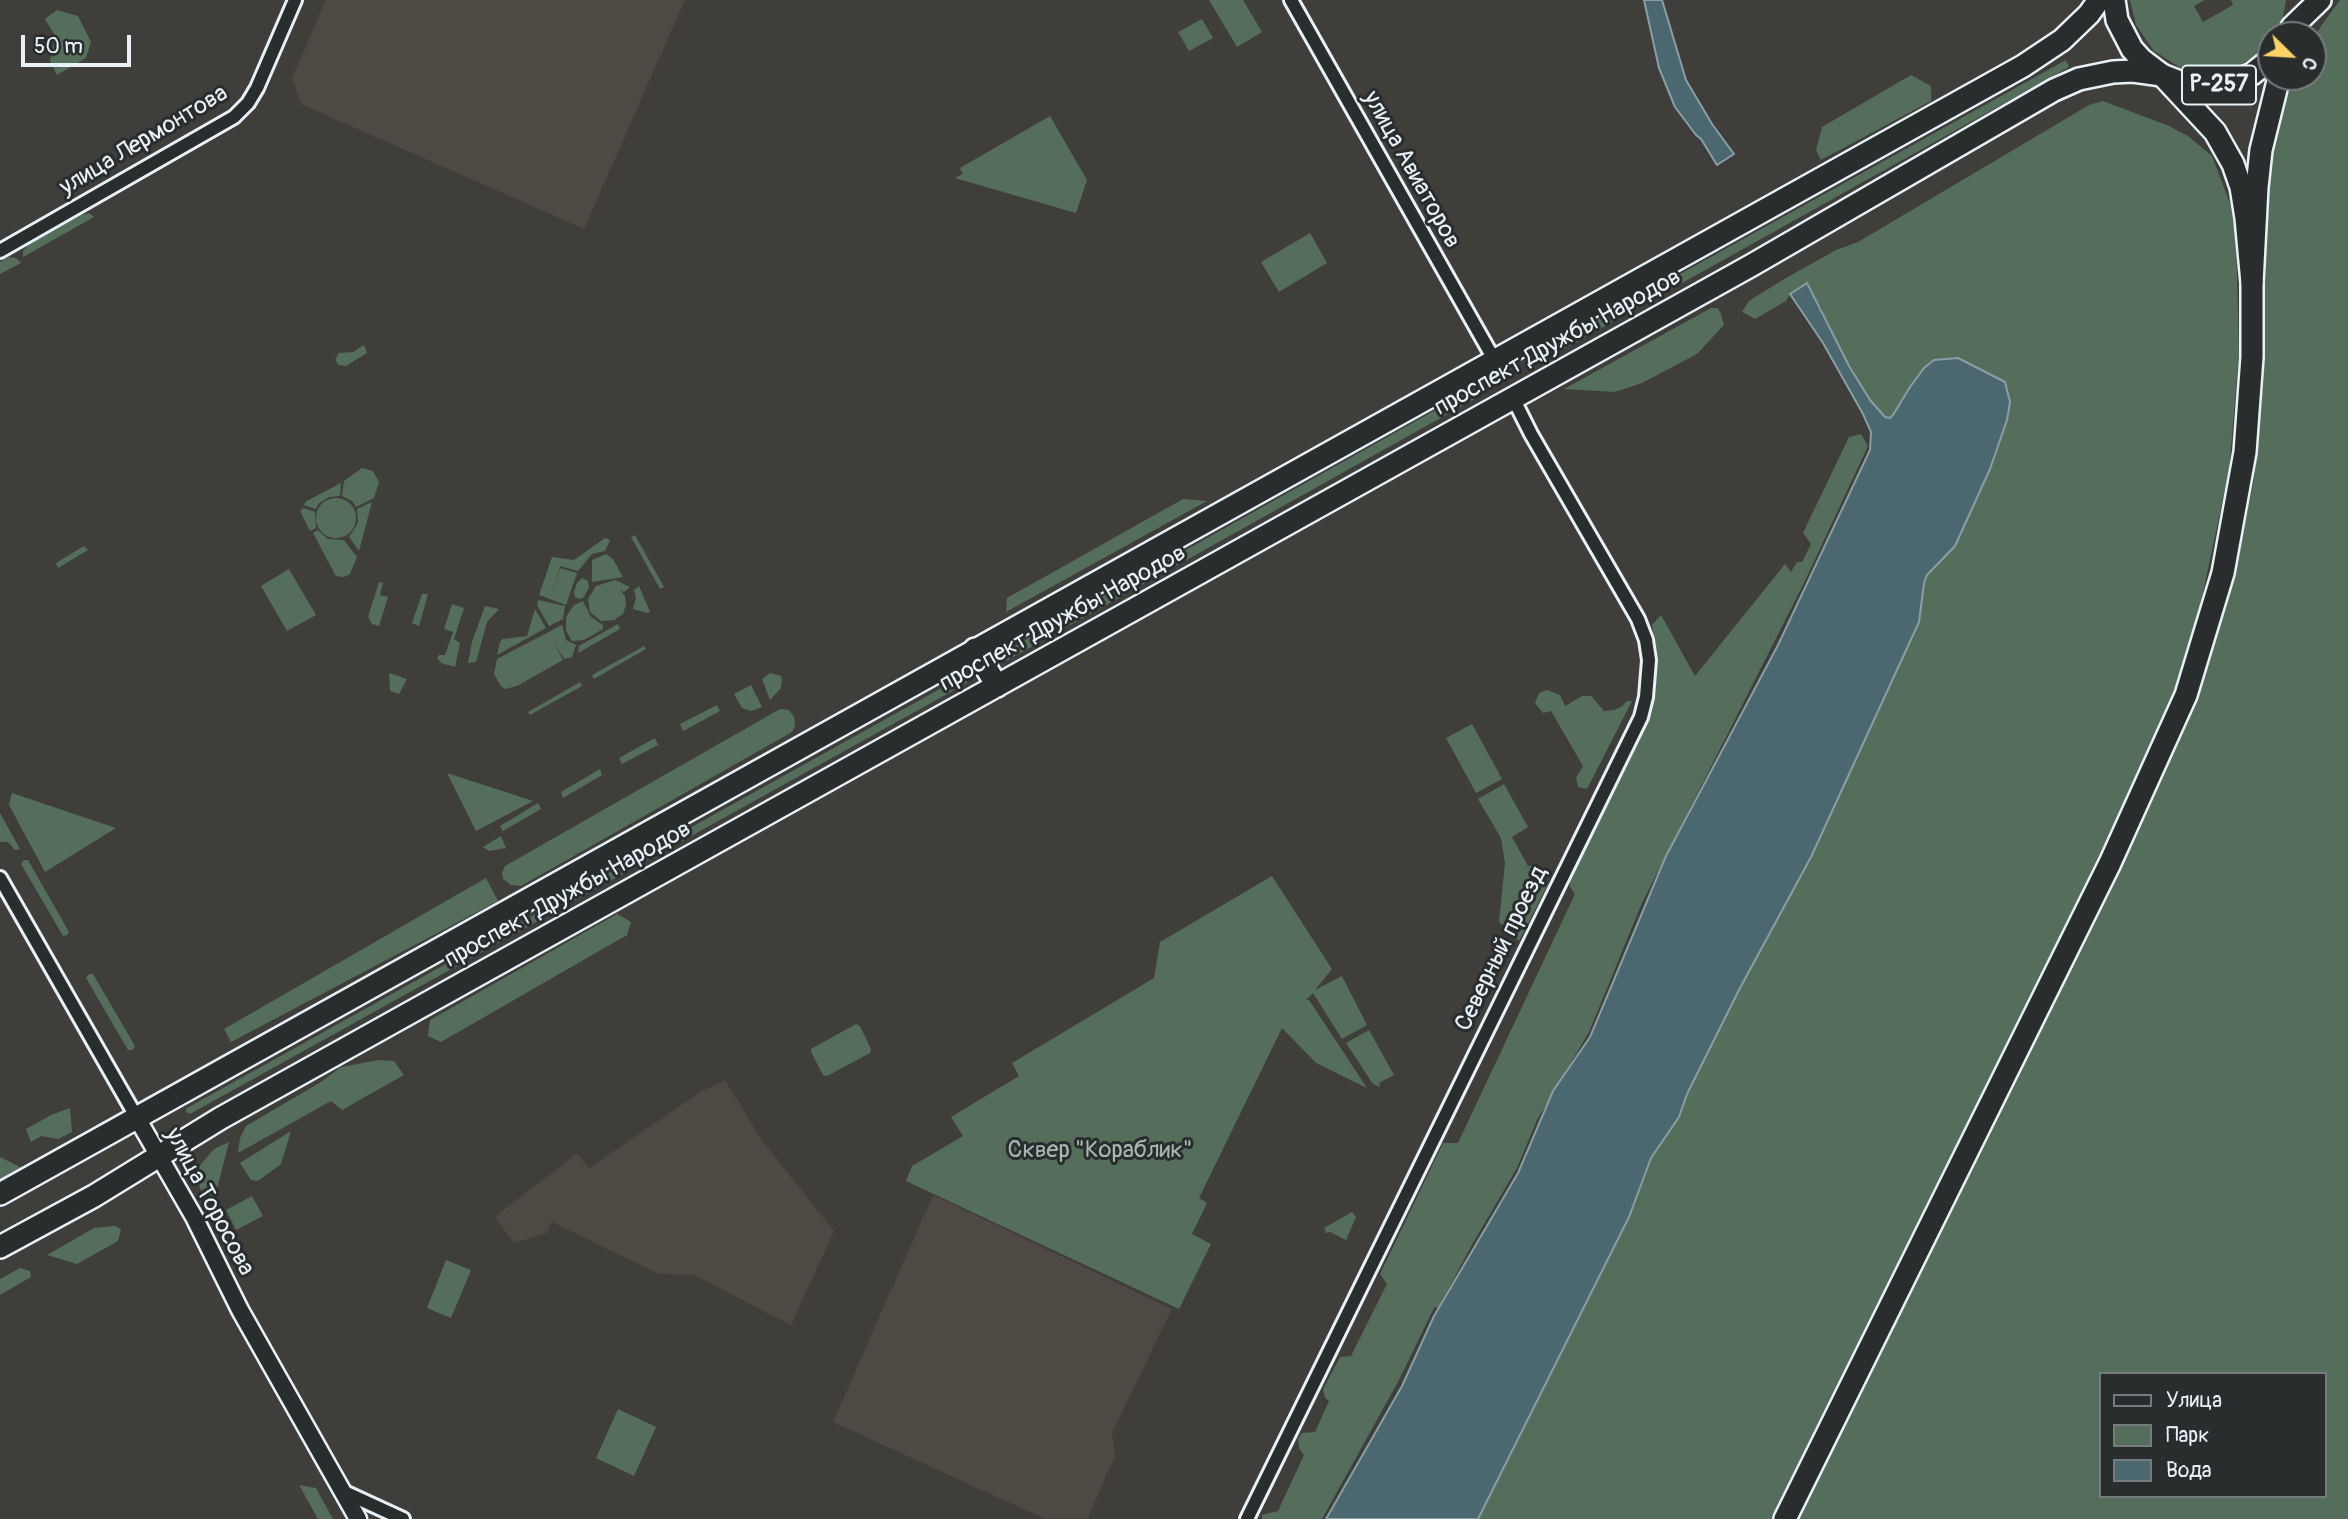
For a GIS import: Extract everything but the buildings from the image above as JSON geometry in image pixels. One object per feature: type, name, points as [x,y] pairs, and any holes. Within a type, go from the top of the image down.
[{"type":"main road","name":"проспект Дружбы Народов","points":[[0,1194],[2046,52],[2074,30],[2099,0]]},
{"type":"main road","name":"Р-257","points":[[2114,0],[2117,20],[2128,42],[2141,59],[2162,75],[2185,84],[2219,85],[2257,70]]},
{"type":"main road","points":[[2293,21],[2298,0]]},
{"type":"main road","points":[[2300,21],[2320,0]]},
{"type":"main road","name":"проспект Дружбы Народов","points":[[0,1247],[94,1196],[221,1118],[1752,265],[2066,84],[2113,72],[2133,71],[2162,75]]},
{"type":"main road","points":[[2162,75],[2215,132],[2233,164],[2241,187],[2246,218],[2252,283]]},
{"type":"main road","points":[[1785,1519],[2110,863],[2186,695],[2223,573],[2239,489],[2249,407],[2252,283],[2262,150],[2276,91]]},
{"type":"main road","points":[[975,649],[997,685]]},
{"type":"street","name":"улица Лермонтова","points":[[0,251],[234,117],[248,103],[257,88],[295,0]]},
{"type":"street","name":"улица Авиаторов","points":[[1292,0],[1495,361]]},
{"type":"street","name":"Северный проезд","points":[[1247,1519],[1640,717],[1646,697],[1646,640],[1638,619],[1513,398]]},
{"type":"street","name":"улица Торосова","points":[[0,878],[160,1156],[240,1310],[340,1490],[360,1519]]},
{"type":"street","points":[[340,1490],[403,1519]]},
{"type":"street","points":[[360,1519],[384,1511]]},
{"type":"shaded area","points":[[326,0],[685,0],[584,229],[301,104],[292,78]]},
{"type":"shaded area","points":[[725,1080],[763,1142],[834,1231],[791,1325],[694,1275],[659,1274],[552,1222],[547,1233],[514,1243],[495,1217],[577,1153],[589,1168],[702,1091]]},
{"type":"shaded area","points":[[933,1195],[1172,1309],[1112,1433],[1115,1456],[1087,1519],[1045,1519],[833,1422]]},
{"type":"green space","points":[[1209,0],[1243,0],[1262,32],[1237,47]]},
{"type":"green space","points":[[2130,0],[2205,0],[2194,6],[2203,22],[2233,5],[2231,0],[2286,0],[2281,21],[2257,21],[2257,54],[2236,67],[2203,72],[2181,68],[2154,51],[2136,25]]},
{"type":"green space","points":[[2340,0],[2348,0],[2348,1519],[1798,1519],[2107,895],[2198,696],[2233,582],[2254,479],[2264,361],[2266,217],[2272,153],[2290,91],[2327,91],[2327,21],[2325,21]]},
{"type":"green space","points":[[57,10],[78,16],[91,42],[86,58],[57,75],[50,61],[55,36],[45,19]]},
{"type":"green space","points":[[1202,19],[1213,38],[1189,51],[1178,32]]},
{"type":"green space","points":[[2066,60],[2069,67],[1530,368],[1525,366],[1525,360]]},
{"type":"green space","points":[[1911,75],[1931,86],[1931,101],[1821,160],[1816,150],[1822,127]]},
{"type":"green space","points":[[2103,101],[2169,126],[2188,136],[2212,156],[2231,206],[2236,237],[2239,354],[2229,471],[2193,639],[2175,694],[2103,859],[1774,1519],[1478,1519],[1628,1217],[1651,1158],[1679,1117],[1687,1094],[1740,988],[1811,857],[1919,622],[1927,575],[1955,546],[1990,469],[2007,420],[1958,358],[1934,360],[1924,368],[1893,415],[1890,418],[1885,417],[1870,400],[1849,366],[1822,314],[1822,308],[1790,294],[1786,301],[1755,319],[1742,312],[1749,301],[1784,279],[1836,250],[1858,242],[2089,105]]},
{"type":"green space","points":[[1050,116],[1087,180],[1076,213],[955,178],[963,174],[960,168]]},
{"type":"green space","points":[[89,213],[94,217],[23,257],[23,251],[28,245]]},
{"type":"green space","points":[[1310,233],[1327,263],[1279,292],[1261,262]]},
{"type":"green space","points":[[9,257],[16,258],[21,263],[0,274],[0,262]]},
{"type":"green space","points":[[1711,308],[1718,308],[1724,325],[1697,354],[1642,383],[1615,392],[1564,389]]},
{"type":"green space","points":[[364,345],[367,353],[346,366],[339,365],[335,360],[339,353],[353,352]]},
{"type":"green space","points":[[1473,389],[1479,392],[1478,397],[1006,661],[1000,659],[1002,653]]},
{"type":"green space","points":[[1861,434],[1868,446],[1804,583],[1642,903],[1589,1032],[1537,1120],[1517,1168],[1438,1308],[1435,1307],[1432,1312],[1399,1380],[1322,1519],[1262,1519],[1262,1515],[1278,1511],[1304,1455],[1299,1448],[1298,1439],[1302,1433],[1315,1432],[1329,1401],[1325,1398],[1323,1389],[1340,1357],[1351,1356],[1387,1284],[1380,1274],[1443,1143],[1458,1143],[1575,894],[1570,887],[1570,881],[1651,707],[1658,659],[1652,625],[1661,615],[1695,676],[1785,564],[1791,572],[1797,562],[1802,562],[1811,544],[1803,533],[1849,437]]},
{"type":"green space","points":[[362,468],[373,471],[379,482],[374,498],[356,507],[352,501],[342,496],[344,481]]},
{"type":"green space","points":[[341,483],[340,496],[329,497],[318,504],[316,509],[304,505],[305,502]]},
{"type":"green space","points":[[336,498],[350,504],[356,518],[350,532],[336,538],[322,532],[316,518],[322,504]]},
{"type":"green space","points":[[1183,499],[1207,501],[1006,612],[1007,598]]},
{"type":"green space","points":[[372,502],[359,551],[349,537],[358,523],[357,509]]},
{"type":"green space","points":[[303,508],[315,512],[316,528],[310,531],[300,511]]},
{"type":"green space","points":[[318,530],[328,539],[344,540],[357,557],[350,574],[344,577],[336,576],[313,533]]},
{"type":"green space","points":[[635,535],[664,587],[660,589],[631,537]]},
{"type":"green space","points":[[605,538],[610,540],[605,551],[592,554],[578,571],[560,566],[553,592],[560,568],[577,573],[566,605],[539,595],[552,557],[574,560]]},
{"type":"green space","points":[[84,546],[88,550],[58,568],[56,563]]},
{"type":"green space","points":[[606,554],[613,559],[623,577],[592,582],[592,560]]},
{"type":"green space","points":[[289,569],[316,615],[287,631],[261,586]]},
{"type":"green space","points":[[582,578],[588,581],[589,587],[580,599],[575,597],[574,592]]},
{"type":"green space","points":[[615,580],[630,587],[624,592],[620,590],[625,596],[623,614],[615,619],[617,620],[601,621],[590,612],[588,599],[596,586]]},
{"type":"green space","points":[[379,582],[383,583],[380,595],[388,597],[379,626],[372,624],[368,617]]},
{"type":"green space","points":[[639,586],[650,612],[633,609],[636,598],[634,590]]},
{"type":"green space","points":[[422,594],[428,594],[419,626],[412,623]]},
{"type":"green space","points":[[538,600],[565,606],[563,619],[549,626],[537,605]]},
{"type":"green space","points":[[583,601],[591,617],[603,625],[603,629],[584,640],[572,641],[566,631],[566,617],[574,605]]},
{"type":"green space","points":[[452,604],[464,608],[454,639],[460,643],[455,667],[441,663],[437,658],[439,655],[445,655],[453,632],[444,629]]},
{"type":"green space","points":[[485,606],[499,609],[487,622],[476,662],[468,663],[472,642]]},
{"type":"green space","points":[[535,609],[546,628],[497,655],[503,639],[527,636]]},
{"type":"green space","points":[[618,624],[620,629],[578,653],[579,646]]},
{"type":"green space","points":[[562,625],[566,640],[576,645],[572,657],[564,659],[554,643],[563,660],[517,686],[505,689],[501,686],[494,674],[497,659]]},
{"type":"green space","points":[[644,646],[646,649],[594,679],[592,675]]},
{"type":"green space","points":[[389,673],[407,679],[399,694],[390,691]]},
{"type":"green space","points":[[770,673],[781,676],[782,680],[781,688],[770,700],[762,679]]},
{"type":"green space","points":[[963,676],[967,678],[967,683],[190,1114],[186,1112],[187,1108]]},
{"type":"green space","points":[[580,682],[582,686],[530,715],[528,712]]},
{"type":"green space","points":[[751,685],[762,707],[751,711],[742,708],[734,694]]},
{"type":"green space","points":[[1547,690],[1560,695],[1565,706],[1582,696],[1591,696],[1604,711],[1614,710],[1627,701],[1632,701],[1587,789],[1578,787],[1576,778],[1583,766],[1551,711],[1543,713],[1535,703],[1539,693]]},
{"type":"green space","points":[[717,705],[720,711],[683,731],[680,724]]},
{"type":"green space","points":[[780,709],[789,710],[794,717],[795,726],[792,732],[521,886],[511,885],[503,879],[505,866]]},
{"type":"green space","points":[[1472,724],[1502,779],[1476,793],[1446,738]]},
{"type":"green space","points":[[655,738],[658,745],[622,764],[619,758]]},
{"type":"green space","points":[[600,769],[602,775],[563,798],[561,792]]},
{"type":"green space","points":[[447,773],[533,801],[476,831]]},
{"type":"green space","points":[[1504,784],[1528,827],[1512,837],[1528,866],[1535,865],[1548,884],[1519,941],[1499,922],[1505,863],[1501,838],[1478,799]]},
{"type":"green space","points":[[12,793],[116,828],[45,872],[9,805]]},
{"type":"green space","points":[[538,803],[541,809],[503,831],[500,826]]},
{"type":"green space","points":[[0,813],[20,849],[15,850],[8,842],[0,842]]},
{"type":"green space","points":[[501,836],[506,848],[489,851],[483,847]]},
{"type":"green space","points":[[28,860],[69,932],[67,935],[63,936],[21,864]]},
{"type":"green space","name":"Сквер \"Кораблик\"","points":[[1272,876],[1332,969],[1315,990],[1342,976],[1367,1025],[1342,1039],[1313,993],[1306,1000],[1309,1000],[1367,1088],[1316,1063],[1282,1028],[1199,1198],[1207,1203],[1192,1234],[1211,1244],[1179,1309],[906,1181],[912,1166],[963,1136],[951,1117],[1019,1076],[1012,1063],[1154,978],[1160,942]]},
{"type":"green space","points":[[486,878],[498,901],[231,1042],[224,1029]]},
{"type":"green space","points":[[617,914],[631,922],[627,935],[441,1042],[428,1036],[430,1020]]},
{"type":"green space","points":[[93,974],[135,1046],[133,1050],[128,1050],[86,978]]},
{"type":"green space","points":[[856,1024],[860,1026],[871,1049],[870,1053],[827,1076],[823,1075],[811,1049]]},
{"type":"green space","points":[[1369,1030],[1394,1075],[1379,1083],[1380,1087],[1373,1084],[1346,1043]]},
{"type":"green space","points":[[379,1060],[394,1061],[404,1075],[342,1110],[331,1101],[238,1153],[240,1138],[246,1126],[321,1082],[341,1067]]},
{"type":"green space","points":[[70,1108],[72,1132],[58,1139],[41,1136],[31,1142],[26,1129]]},
{"type":"green space","points":[[291,1131],[281,1164],[258,1181],[251,1180],[240,1163]]},
{"type":"green space","points":[[229,1142],[215,1197],[205,1200],[197,1180],[197,1169],[214,1149]]},
{"type":"green space","points":[[0,1157],[24,1169],[0,1183]]},
{"type":"green space","points":[[252,1196],[263,1216],[236,1230],[226,1210]]},
{"type":"green space","points":[[1352,1212],[1356,1217],[1346,1240],[1330,1232],[1326,1233],[1324,1228]]},
{"type":"green space","points":[[115,1226],[121,1229],[118,1241],[77,1264],[47,1255],[94,1228]]},
{"type":"green space","points":[[446,1260],[471,1270],[451,1318],[427,1308]]},
{"type":"green space","points":[[20,1268],[30,1271],[31,1277],[0,1295],[0,1279]]},
{"type":"green space","points":[[618,1409],[656,1427],[634,1476],[596,1458]]},
{"type":"green space","points":[[299,1485],[316,1488],[333,1519],[318,1519]]},
{"type":"water","points":[[1644,0],[1662,0],[1686,80],[1712,124],[1734,154],[1717,165],[1701,139],[1675,107],[1659,68]]},
{"type":"water","points":[[1807,283],[1849,366],[1870,400],[1885,417],[1890,418],[1893,415],[1924,368],[1934,360],[1958,358],[2005,382],[2010,402],[2007,420],[1990,469],[1955,546],[1927,575],[1919,622],[1811,857],[1740,988],[1687,1094],[1679,1117],[1651,1158],[1629,1217],[1478,1519],[1326,1519],[1402,1386],[1434,1316],[1518,1173],[1553,1091],[1590,1037],[1666,856],[1778,645],[1870,450],[1871,432],[1863,414],[1823,343],[1790,294]]}]
